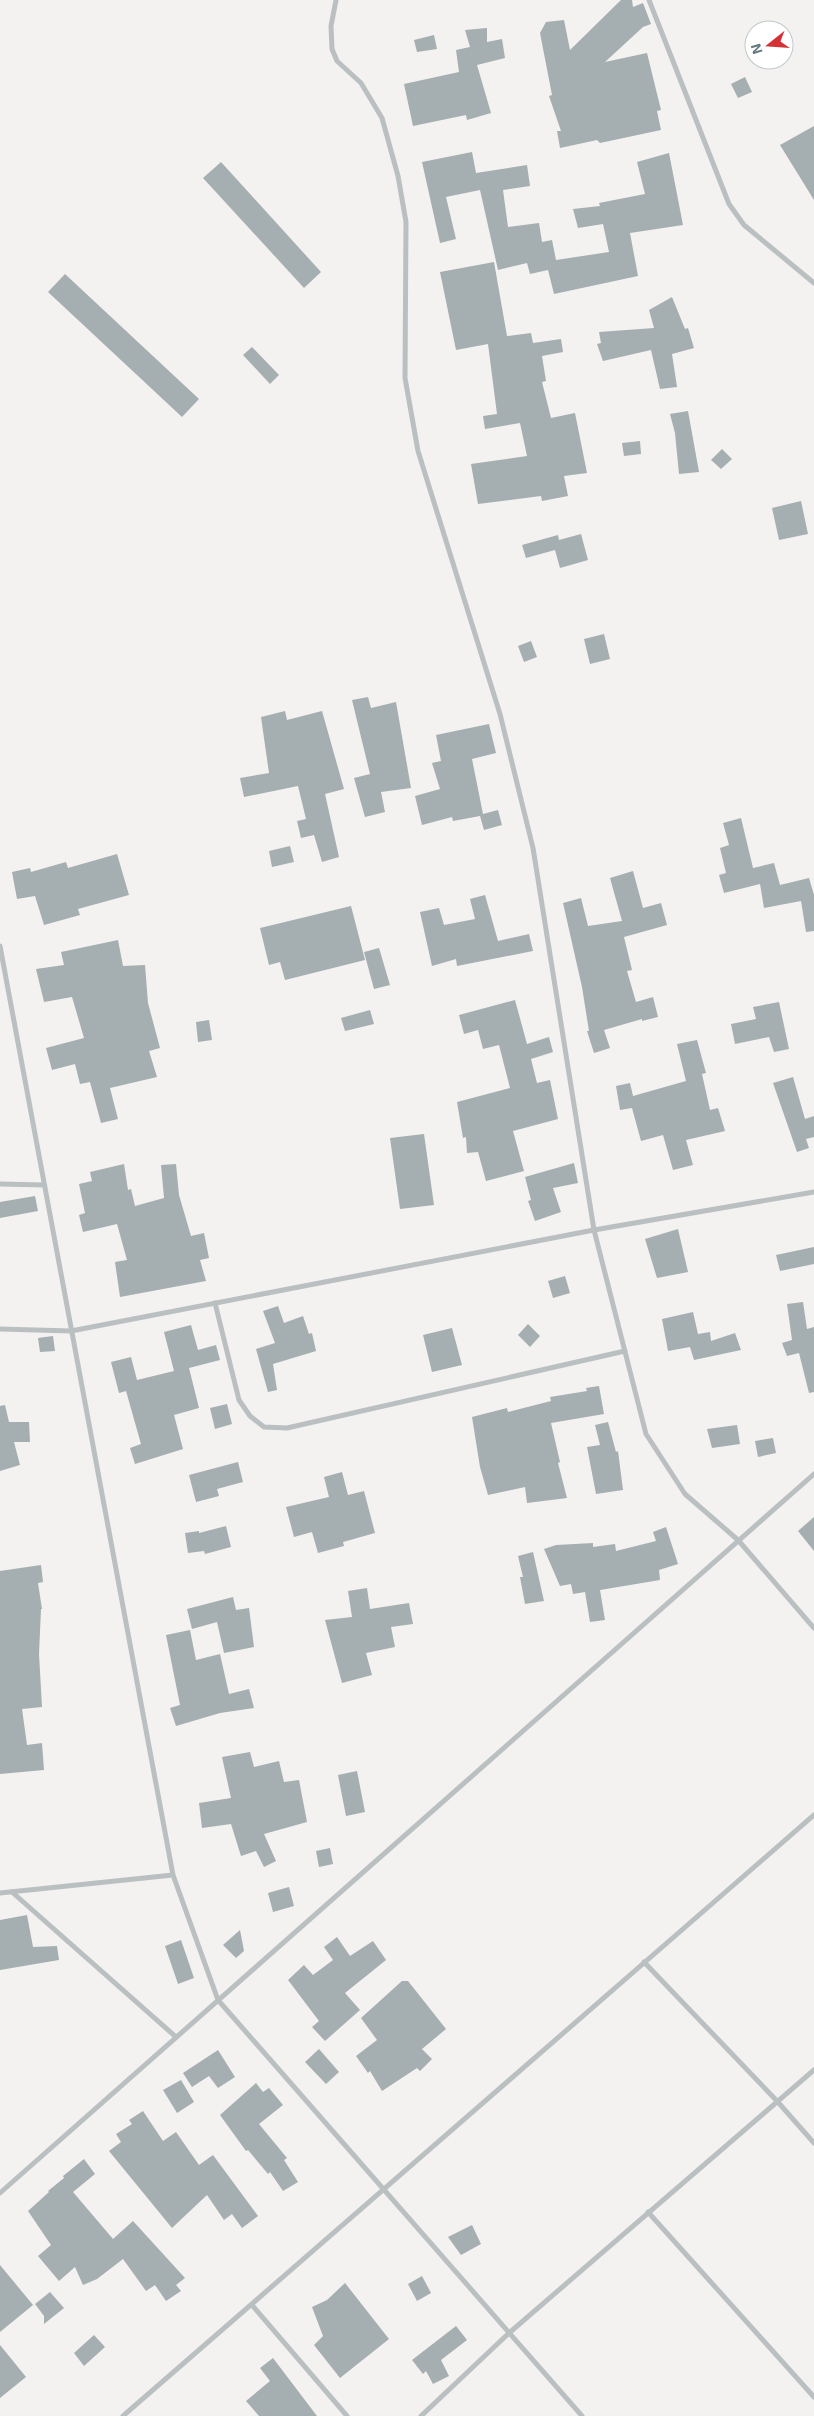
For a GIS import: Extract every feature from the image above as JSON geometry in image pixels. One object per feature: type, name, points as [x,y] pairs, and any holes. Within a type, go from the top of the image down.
[{"type":"street","points":[[336,0],[331,26],[332,49],[337,61],[361,83],[382,118],[398,176],[406,222],[405,378],[416,442],[500,714],[533,848],[594,1230],[646,1434],[685,1494],[738,1540],[814,1628]]},
{"type":"street","points":[[649,0],[729,204],[744,225],[814,283]]},
{"type":"street","points":[[0,946],[173,1875],[218,2000],[582,2416]]},
{"type":"street","points":[[0,1184],[44,1185]]},
{"type":"street","points":[[0,1329],[71,1331],[594,1230],[814,1192]]},
{"type":"street","points":[[215,1303],[239,1400],[250,1416],[264,1427],[287,1428],[625,1350]]},
{"type":"street","points":[[0,2193],[814,1474]]},
{"type":"street","points":[[123,2416],[814,1815]]},
{"type":"street","points":[[0,1892],[173,1875]]},
{"type":"street","points":[[12,1892],[176,2037]]},
{"type":"street","points":[[644,1962],[777,2101],[814,2143]]},
{"type":"street","points":[[421,2416],[509,2333],[814,2070]]},
{"type":"street","points":[[648,2212],[814,2397]]},
{"type":"street","points":[[252,2305],[347,2416]]},
{"type":"building","points":[[621,0],[632,0],[633,7],[643,3],[651,24],[643,27],[605,62],[647,53],[661,110],[657,111],[661,130],[600,143],[597,140],[560,148],[557,131],[561,131],[549,96],[552,95],[540,33],[546,22],[564,20],[570,50]]},
{"type":"building","points":[[487,28],[487,42],[502,39],[505,58],[477,65],[491,113],[467,120],[466,115],[413,126],[404,84],[459,72],[456,50],[470,47],[465,30]]},
{"type":"building","points":[[434,35],[437,49],[417,52],[414,40]]},
{"type":"building","points":[[745,77],[752,92],[738,98],[731,84]]},
{"type":"building","points":[[814,126],[814,200],[780,145]]},
{"type":"building","points":[[472,152],[476,173],[527,165],[530,186],[503,190],[508,227],[539,223],[542,242],[552,240],[556,260],[609,252],[603,224],[578,228],[573,209],[600,206],[599,203],[645,194],[637,162],[669,153],[683,225],[630,233],[638,276],[554,294],[548,270],[530,274],[527,263],[498,270],[480,190],[446,197],[456,239],[440,243],[422,162]]},
{"type":"building","points":[[221,162],[321,272],[304,288],[203,178]]},
{"type":"building","points":[[494,262],[507,336],[531,333],[533,343],[561,339],[563,352],[542,356],[546,381],[542,382],[551,418],[575,413],[587,473],[564,476],[568,496],[542,501],[541,496],[478,504],[471,464],[527,456],[520,423],[485,429],[483,416],[497,414],[488,344],[456,350],[440,272]]},
{"type":"building","points":[[65,274],[199,399],[182,417],[48,292]]},
{"type":"building","points":[[672,297],[685,329],[688,328],[694,348],[672,354],[677,387],[660,389],[651,350],[603,361],[597,344],[601,343],[599,332],[654,328],[649,310]]},
{"type":"building","points":[[252,347],[279,375],[270,384],[243,355]]},
{"type":"building","points":[[688,411],[699,472],[679,474],[675,433],[670,414]]},
{"type":"building","points":[[640,441],[641,454],[624,456],[622,443]]},
{"type":"building","points":[[722,449],[732,459],[721,469],[711,460]]},
{"type":"building","points":[[801,501],[808,534],[779,540],[772,508]]},
{"type":"building","points":[[581,534],[588,560],[560,568],[555,550],[526,558],[522,545],[558,535],[559,540]]},
{"type":"building","points":[[604,634],[610,659],[590,664],[584,639]]},
{"type":"building","points":[[531,641],[537,657],[524,662],[518,646]]},
{"type":"building","points":[[368,697],[371,708],[396,702],[411,788],[381,792],[385,812],[365,817],[354,778],[370,774],[352,700]]},
{"type":"building","points":[[285,711],[287,720],[322,711],[344,789],[325,794],[339,857],[322,862],[314,835],[301,838],[297,821],[306,819],[298,786],[244,797],[240,778],[269,773],[261,717]]},
{"type":"building","points":[[489,724],[496,753],[472,759],[483,814],[498,810],[502,825],[484,830],[480,816],[453,821],[452,817],[422,825],[415,796],[440,789],[432,763],[441,761],[436,735]]},
{"type":"building","points":[[741,818],[753,868],[774,863],[780,885],[809,878],[814,895],[814,931],[806,932],[801,901],[764,908],[760,884],[724,893],[719,875],[726,873],[720,848],[729,845],[723,823]]},
{"type":"building","points":[[290,846],[294,862],[272,867],[269,851]]},
{"type":"building","points":[[117,854],[129,895],[78,909],[80,915],[44,925],[35,896],[17,899],[12,872],[30,868],[31,872],[66,862],[68,868]]},
{"type":"building","points":[[633,871],[643,908],[661,903],[667,925],[624,937],[632,970],[627,971],[636,1002],[653,997],[658,1017],[642,1021],[642,1019],[604,1030],[610,1048],[594,1053],[587,1031],[589,1031],[582,987],[563,903],[581,898],[588,926],[622,921],[610,878]]},
{"type":"building","points":[[485,895],[498,941],[529,934],[533,951],[457,966],[456,959],[432,966],[420,912],[439,908],[444,925],[475,919],[470,899]]},
{"type":"building","points":[[351,906],[365,960],[285,980],[280,962],[269,965],[260,928]]},
{"type":"building","points":[[118,940],[123,966],[145,965],[148,1003],[160,1048],[149,1051],[157,1077],[110,1088],[118,1119],[101,1123],[90,1082],[80,1084],[75,1064],[52,1070],[46,1048],[84,1038],[72,997],[44,1002],[36,969],[64,965],[61,952]]},
{"type":"building","points":[[379,948],[390,985],[374,989],[364,952]]},
{"type":"building","points":[[515,1000],[527,1044],[549,1037],[553,1052],[531,1059],[537,1083],[550,1080],[558,1119],[513,1131],[524,1171],[486,1181],[478,1152],[467,1153],[466,1137],[463,1138],[457,1102],[510,1088],[499,1045],[483,1049],[478,1030],[464,1034],[459,1015]]},
{"type":"building","points":[[779,1002],[789,1049],[774,1052],[769,1037],[735,1044],[731,1024],[756,1019],[753,1007]]},
{"type":"building","points":[[370,1010],[374,1024],[345,1031],[341,1018]]},
{"type":"building","points":[[209,1020],[212,1040],[198,1042],[196,1022]]},
{"type":"building","points":[[697,1040],[706,1073],[702,1074],[710,1110],[718,1108],[725,1131],[686,1140],[693,1165],[673,1170],[663,1135],[641,1141],[632,1108],[620,1110],[616,1086],[630,1083],[633,1096],[686,1081],[677,1044]]},
{"type":"building","points":[[793,1077],[805,1119],[814,1116],[814,1137],[806,1139],[809,1148],[797,1152],[773,1083]]},
{"type":"building","points":[[424,1134],[434,1205],[400,1209],[390,1138]]},
{"type":"building","points":[[574,1163],[578,1183],[553,1188],[561,1212],[535,1221],[528,1201],[531,1200],[525,1177]]},
{"type":"building","points":[[124,1164],[128,1190],[131,1189],[135,1206],[164,1198],[161,1165],[176,1164],[179,1195],[191,1236],[204,1233],[209,1258],[200,1260],[206,1281],[120,1297],[115,1262],[127,1260],[117,1224],[83,1232],[79,1215],[85,1213],[79,1184],[92,1181],[90,1172]]},
{"type":"building","points":[[35,1196],[38,1211],[0,1218],[0,1202]]},
{"type":"building","points":[[678,1229],[688,1272],[657,1278],[645,1239]]},
{"type":"building","points":[[814,1247],[814,1264],[780,1271],[776,1255]]},
{"type":"building","points":[[565,1276],[570,1293],[553,1298],[548,1281]]},
{"type":"building","points":[[803,1302],[807,1329],[814,1327],[814,1392],[809,1393],[799,1353],[787,1356],[782,1343],[792,1340],[787,1304]]},
{"type":"building","points":[[278,1306],[284,1323],[303,1316],[309,1334],[312,1333],[316,1351],[273,1364],[277,1390],[268,1392],[256,1349],[275,1343],[263,1311]]},
{"type":"building","points":[[693,1312],[698,1334],[710,1332],[711,1341],[735,1333],[741,1350],[694,1360],[690,1347],[668,1351],[662,1319]]},
{"type":"building","points":[[528,1324],[540,1336],[530,1347],[518,1335]]},
{"type":"building","points":[[191,1325],[198,1350],[216,1345],[220,1360],[189,1368],[199,1408],[174,1415],[183,1449],[135,1464],[130,1448],[141,1444],[126,1391],[119,1393],[111,1362],[131,1357],[137,1380],[174,1371],[164,1332]]},
{"type":"building","points":[[452,1328],[462,1365],[432,1372],[423,1335]]},
{"type":"building","points":[[53,1336],[55,1351],[40,1352],[38,1338]]},
{"type":"building","points":[[599,1386],[604,1414],[551,1423],[567,1498],[527,1503],[525,1487],[488,1495],[480,1467],[472,1417],[507,1408],[508,1412],[551,1401],[550,1397],[587,1391],[586,1388]]},
{"type":"building","points":[[227,1404],[232,1424],[215,1429],[210,1408]]},
{"type":"building","points":[[5,1405],[9,1422],[29,1422],[30,1442],[14,1442],[20,1465],[0,1471],[0,1406]]},
{"type":"building","points":[[608,1422],[616,1452],[618,1451],[623,1490],[596,1494],[587,1447],[600,1445],[595,1425]]},
{"type":"building","points":[[737,1425],[740,1444],[712,1448],[707,1429]]},
{"type":"building","points":[[773,1438],[776,1453],[758,1457],[755,1441]]},
{"type":"building","points":[[238,1462],[243,1482],[217,1489],[219,1496],[196,1502],[189,1475]]},
{"type":"building","points":[[342,1472],[348,1495],[364,1491],[375,1533],[343,1542],[344,1546],[318,1553],[312,1532],[294,1537],[286,1507],[329,1497],[324,1477]]},
{"type":"building","points":[[814,1517],[814,1551],[798,1531]]},
{"type":"building","points":[[226,1526],[231,1547],[205,1554],[204,1551],[188,1553],[185,1533],[199,1531],[199,1533]]},
{"type":"building","points":[[666,1527],[678,1564],[659,1570],[660,1580],[600,1590],[605,1620],[590,1622],[585,1592],[573,1594],[571,1584],[560,1586],[544,1549],[556,1545],[593,1543],[593,1547],[615,1544],[616,1551],[656,1541],[653,1532]]},
{"type":"building","points":[[533,1552],[544,1601],[525,1604],[520,1577],[523,1577],[518,1556]]},
{"type":"building","points":[[41,1565],[43,1582],[38,1583],[42,1609],[39,1654],[42,1707],[22,1709],[27,1745],[42,1743],[44,1770],[0,1774],[0,1571]]},
{"type":"building","points":[[367,1588],[370,1609],[409,1603],[413,1624],[391,1627],[395,1647],[366,1653],[372,1675],[342,1683],[325,1620],[352,1617],[348,1591]]},
{"type":"building","points":[[233,1597],[236,1610],[249,1608],[254,1647],[224,1653],[217,1622],[192,1629],[187,1609]]},
{"type":"building","points":[[190,1630],[196,1660],[220,1654],[229,1694],[249,1689],[254,1708],[220,1713],[176,1726],[170,1708],[180,1705],[166,1635]]},
{"type":"building","points":[[250,1752],[254,1767],[279,1761],[284,1782],[299,1780],[307,1822],[264,1834],[276,1861],[264,1867],[256,1851],[241,1856],[231,1824],[202,1828],[199,1803],[231,1798],[222,1757]]},
{"type":"building","points":[[357,1771],[365,1812],[346,1816],[338,1775]]},
{"type":"building","points":[[330,1848],[333,1864],[319,1867],[316,1851]]},
{"type":"building","points":[[289,1887],[294,1906],[273,1912],[268,1893]]},
{"type":"building","points":[[27,1915],[33,1947],[57,1946],[59,1960],[0,1970],[0,1920]]},
{"type":"building","points":[[240,1930],[244,1951],[236,1958],[223,1945]]},
{"type":"building","points":[[337,1937],[350,1956],[373,1941],[386,1960],[345,1993],[360,2010],[325,2041],[312,2027],[319,2021],[288,1980],[304,1965],[313,1975],[333,1960],[324,1947]]},
{"type":"building","points":[[181,1940],[194,1978],[178,1984],[165,1946]]},
{"type":"building","points":[[402,1981],[408,1981],[446,2029],[422,2049],[432,2059],[420,2071],[417,2068],[382,2091],[370,2071],[368,2073],[356,2056],[377,2040],[361,2018]]},
{"type":"building","points":[[319,2049],[339,2072],[326,2084],[305,2062]]},
{"type":"building","points":[[218,2050],[235,2077],[218,2088],[209,2076],[192,2087],[183,2073]]},
{"type":"building","points":[[181,2080],[194,2102],[177,2113],[163,2090]]},
{"type":"building","points":[[256,2083],[263,2092],[269,2088],[283,2105],[259,2124],[287,2158],[284,2160],[298,2182],[283,2191],[270,2172],[268,2174],[248,2150],[246,2151],[220,2115]]},
{"type":"building","points":[[143,2111],[163,2141],[176,2132],[199,2165],[213,2155],[258,2216],[242,2228],[232,2214],[224,2220],[207,2195],[172,2228],[109,2151],[121,2142],[116,2134],[132,2124],[129,2120]]},
{"type":"building","points":[[84,2159],[95,2174],[73,2192],[113,2239],[133,2221],[185,2278],[176,2285],[181,2291],[166,2301],[155,2285],[146,2291],[123,2259],[97,2279],[83,2285],[75,2267],[59,2281],[38,2256],[51,2245],[28,2211],[64,2178],[63,2176]]},
{"type":"building","points":[[472,2225],[481,2244],[461,2255],[448,2237]]},
{"type":"building","points":[[0,2265],[33,2305],[0,2332]]},
{"type":"building","points":[[422,2276],[431,2293],[417,2301],[408,2284]]},
{"type":"building","points":[[345,2283],[389,2339],[340,2378],[314,2345],[323,2336],[312,2307],[327,2300]]},
{"type":"building","points":[[50,2292],[64,2308],[44,2324],[44,2316],[35,2304]]},
{"type":"building","points":[[456,2326],[467,2340],[441,2360],[449,2376],[433,2384],[426,2371],[423,2374],[412,2360]]},
{"type":"building","points":[[94,2335],[105,2347],[84,2366],[74,2353]]},
{"type":"building","points":[[0,2345],[26,2377],[0,2398]]},
{"type":"building","points":[[273,2358],[317,2416],[259,2416],[246,2401],[270,2381],[260,2368]]}]
